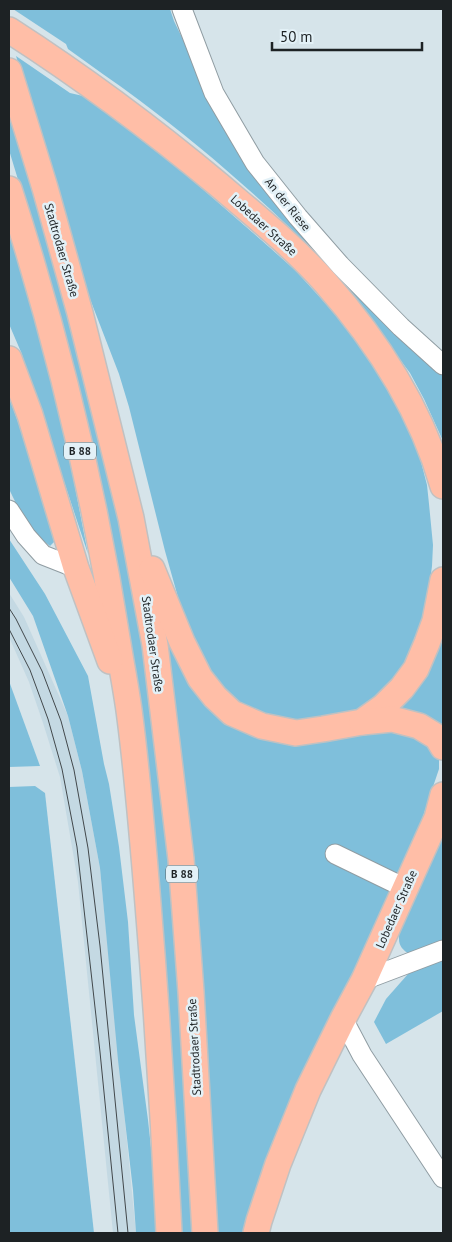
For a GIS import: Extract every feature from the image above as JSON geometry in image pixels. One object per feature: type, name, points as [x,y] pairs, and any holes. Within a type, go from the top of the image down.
[{"type":"main road","name":"Lobedaer Straße","points":[[9,30],[45,53],[189,160],[287,245],[324,282],[368,336],[398,380],[429,442],[443,486]]},
{"type":"main road","name":"Stadtrodaer Straße","points":[[9,71],[45,188],[80,313],[131,518],[155,645],[181,859],[205,1233]]},
{"type":"main road","name":"B 88","points":[[9,189],[24,235],[68,393],[107,575],[130,717],[142,826],[155,993],[169,1233]]},
{"type":"main road","points":[[9,359],[30,415],[76,568],[130,717]]},
{"type":"main road","points":[[131,518],[182,642],[200,678],[215,697],[232,712],[262,726],[296,732],[392,719],[419,726],[437,737],[443,747]]},
{"type":"main road","points":[[362,722],[383,707],[402,688],[416,669],[435,621],[443,580]]},
{"type":"main road","name":"Lobedaer Straße","points":[[256,1233],[278,1164],[308,1090],[364,980],[437,818],[443,795]]},
{"type":"street","name":"An der Riese","points":[[182,9],[214,93],[255,163],[298,217],[340,265],[401,327],[443,365]]},
{"type":"street","points":[[9,510],[26,536],[43,555],[76,568]]},
{"type":"street","points":[[335,854],[405,888]]},
{"type":"street","points":[[364,980],[443,950]]},
{"type":"street","points":[[343,1019],[362,1055],[443,1178]]},
{"type":"shaded area","points":[[13,9],[170,9],[237,152],[325,262],[281,219],[212,157],[139,100],[68,49],[66,44]]},
{"type":"shaded area","points":[[16,56],[70,93],[83,96],[146,141],[268,246],[296,271],[337,316],[358,342],[388,386],[410,431],[419,454],[427,485],[433,545],[432,566],[427,606],[416,646],[394,683],[361,710],[327,721],[284,721],[250,709],[239,702],[229,694],[206,668],[183,615],[129,407],[119,374],[90,299]]},
{"type":"shaded area","points":[[9,107],[49,244],[86,382],[137,609],[159,764],[174,920],[193,1233],[181,1233],[166,976],[30,219],[9,150]]},
{"type":"shaded area","points":[[9,231],[63,425],[88,554],[21,352],[9,324]]},
{"type":"shaded area","points":[[341,276],[404,340],[443,376],[443,441],[410,373],[337,281]]},
{"type":"shaded area","points":[[9,397],[30,455],[55,541],[50,546],[28,528],[9,489]]},
{"type":"shaded area","points":[[9,539],[45,594],[88,676],[119,847],[128,922],[134,1015],[156,1194],[157,1233],[136,1233],[100,868],[82,771],[68,716],[33,616],[9,577]]},
{"type":"shaded area","points":[[9,593],[24,617],[68,716],[82,771],[100,868],[136,1233],[113,1233],[78,882],[60,777],[29,682],[9,637]]},
{"type":"shaded area","points":[[162,614],[223,713],[366,729],[411,731],[438,753],[439,760],[439,769],[417,834],[279,1128],[255,1192],[245,1233],[217,1233],[196,900],[182,761]]},
{"type":"shaded area","points":[[443,616],[443,732],[392,713]]},
{"type":"shaded area","points":[[9,681],[40,766],[9,767]]},
{"type":"shaded area","points":[[35,786],[45,793],[94,1233],[9,1233],[9,787]]},
{"type":"shaded area","points":[[443,830],[443,942],[409,954],[400,944],[399,932],[407,911],[424,878]]},
{"type":"shaded area","points":[[443,957],[443,1011],[386,1044],[374,1022],[386,999],[408,974]]},
{"type":"tram line","points":[[9,608],[42,671],[61,721],[74,770],[88,848],[100,946],[128,1233]]},
{"type":"tram line","points":[[9,629],[30,670],[48,719],[62,769],[77,847],[118,1233]]}]
